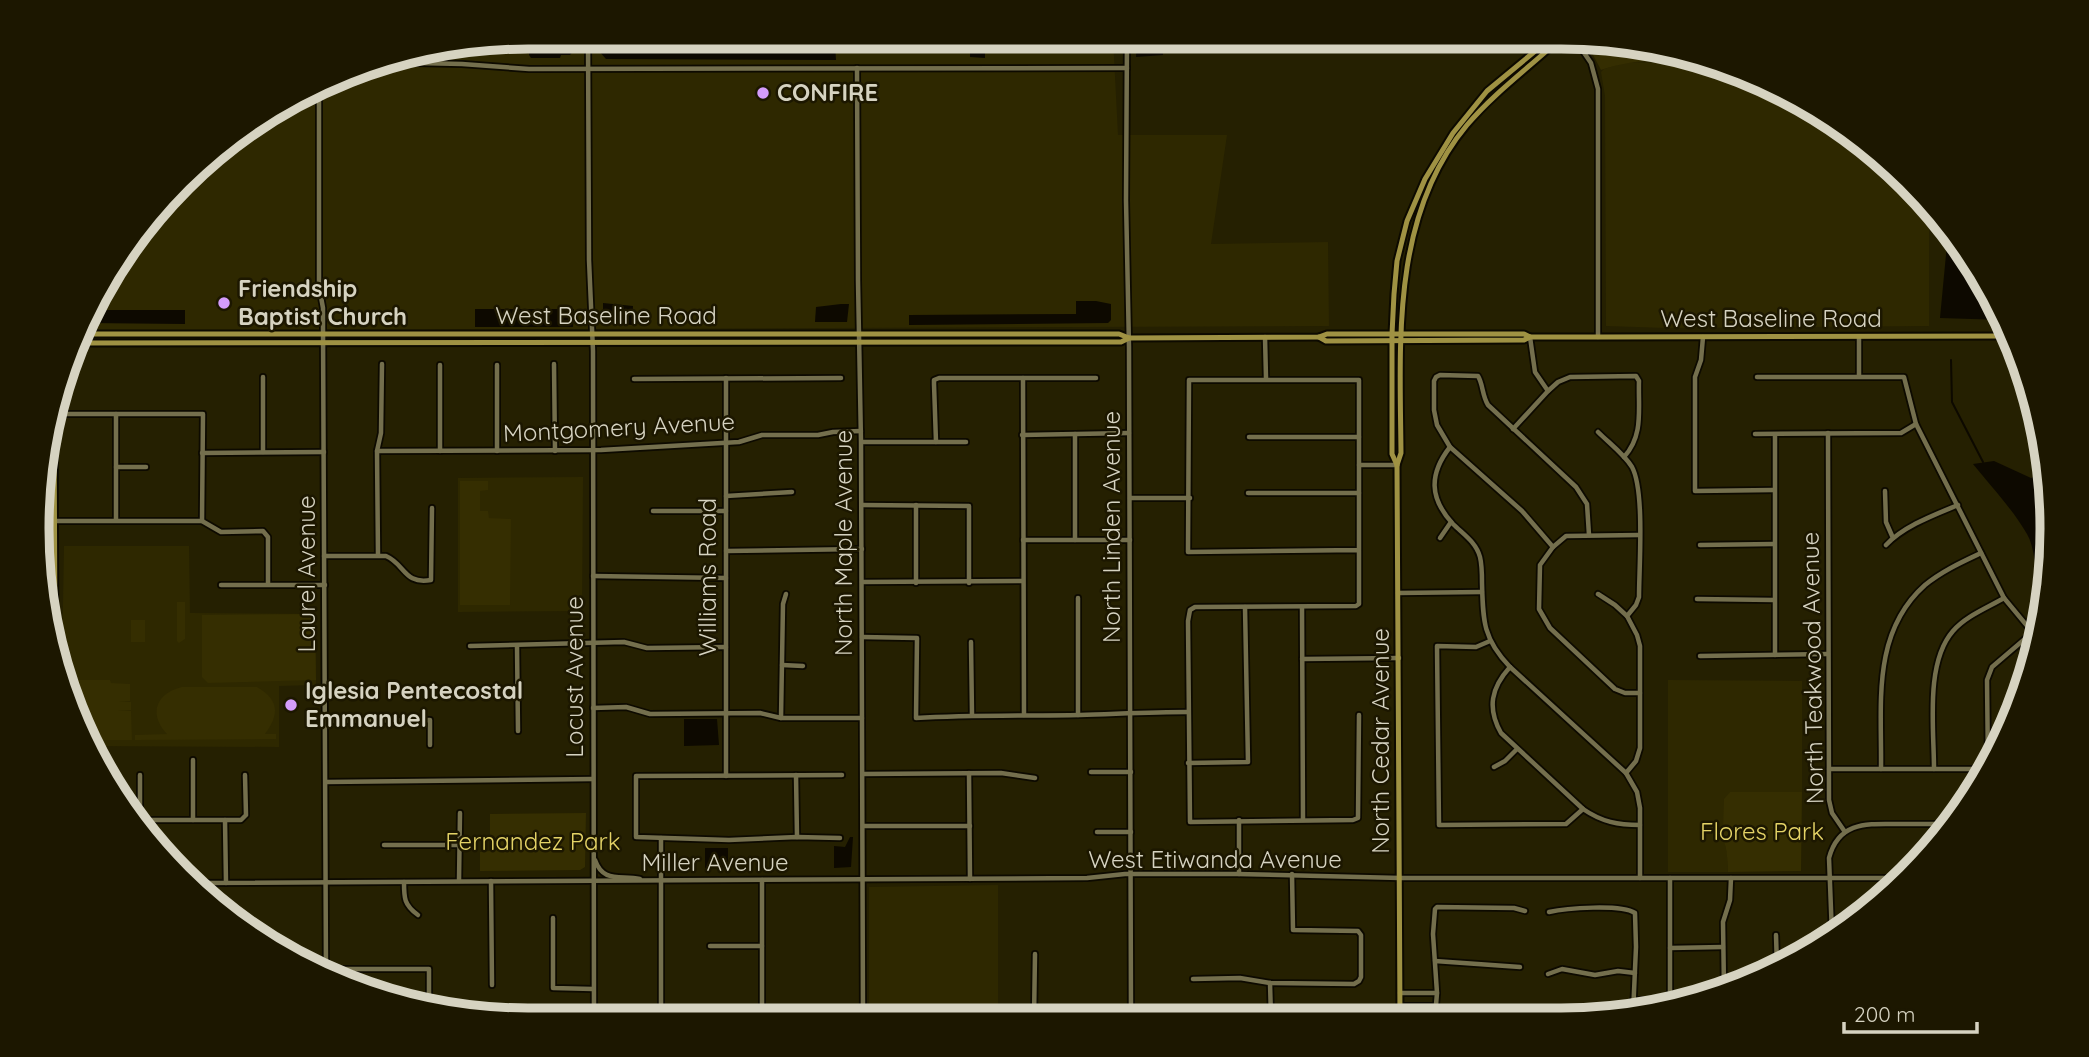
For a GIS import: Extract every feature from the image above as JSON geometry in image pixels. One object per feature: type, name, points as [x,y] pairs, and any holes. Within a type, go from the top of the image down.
[{"type":"main road","name":"North Cedar Avenue","points":[[1397,465],[1392,454],[1392,338],[1395,275],[1407,221],[1425,179],[1452,133],[1487,91],[1538,49]]},
{"type":"main road","name":"North Cedar Avenue","points":[[1400,1006],[1397,465],[1401,453],[1404,287],[1413,236],[1425,200],[1444,160],[1466,127],[1493,97],[1548,49]]},
{"type":"main road","name":"West Baseline Road","points":[[90,334],[592,344],[1121,342],[1129,338]]},
{"type":"main road","name":"West Baseline Road","points":[[323,339],[592,334],[1119,334],[1129,338],[1319,337],[1326,334],[1392,338],[1524,334],[1530,337],[2000,337]]},
{"type":"main road","points":[[86,343],[323,339]]},
{"type":"main road","points":[[54,457],[55,603]]},
{"type":"street","name":"Locust Avenue","points":[[588,49],[594,1008]]},
{"type":"street","name":"North Linden Avenue","points":[[1127,49],[1126,276],[1129,338],[1132,1008]]},
{"type":"street","points":[[1582,50],[1591,63],[1598,89],[1598,337]]},
{"type":"street","points":[[414,63],[523,69],[1127,68]]},
{"type":"street","name":"North Maple Avenue","points":[[858,68],[863,1008]]},
{"type":"street","name":"Laurel Avenue","points":[[319,97],[319,286],[323,308],[326,963]]},
{"type":"street","points":[[1265,337],[1266,379]]},
{"type":"street","points":[[1530,337],[1535,372],[1548,391]]},
{"type":"street","points":[[1703,337],[1701,360],[1695,377],[1695,491],[1774,490]]},
{"type":"street","points":[[1859,337],[1859,376]]},
{"type":"street","points":[[378,555],[377,451],[381,433],[382,364]]},
{"type":"street","points":[[554,364],[555,451]]},
{"type":"street","points":[[440,365],[440,451]]},
{"type":"street","points":[[497,365],[497,451]]},
{"type":"street","points":[[1553,547],[1522,511],[1450,447],[1437,425],[1434,410],[1436,377],[1478,376],[1482,395],[1488,405],[1577,487],[1587,504],[1589,535]]},
{"type":"street","points":[[1513,429],[1558,382],[1570,377],[1636,376],[1639,381],[1638,436],[1624,457]]},
{"type":"street","points":[[262,452],[263,377]]},
{"type":"street","points":[[1757,377],[1904,377],[1916,424],[2004,598],[2030,628]]},
{"type":"street","name":"Williams Road","points":[[726,378],[726,776]]},
{"type":"street","points":[[634,379],[841,378]]},
{"type":"street","points":[[936,442],[936,379],[1096,378]]},
{"type":"street","points":[[1023,379],[1024,715]]},
{"type":"street","points":[[1359,550],[1188,552],[1189,380],[1359,380],[1359,437],[1359,465],[1359,493],[1359,550],[1359,604],[1195,607],[1189,610],[1189,822],[1358,818],[1359,715]]},
{"type":"street","points":[[63,413],[202,414],[202,521]]},
{"type":"street","points":[[116,414],[116,520]]},
{"type":"street","points":[[1755,434],[1900,433],[1916,424]]},
{"type":"street","name":"Montgomery Avenue","points":[[377,451],[592,450],[740,442],[762,435],[818,435],[861,431]]},
{"type":"street","points":[[1598,432],[1632,468],[1638,490],[1639,597],[1626,616]]},
{"type":"street","points":[[1074,540],[1075,433]]},
{"type":"street","points":[[1023,435],[1129,433]]},
{"type":"street","name":"North Teakwood Avenue","points":[[1828,433],[1829,800],[1832,813],[1845,832],[1832,848],[1829,858],[1833,923]]},
{"type":"street","points":[[1775,435],[1775,655]]},
{"type":"street","points":[[1249,437],[1359,437]]},
{"type":"street","points":[[861,442],[966,442]]},
{"type":"street","points":[[1450,447],[1436,469],[1435,494],[1439,507],[1479,553],[1482,564],[1484,623],[1490,641],[1510,667],[1626,773],[1637,792],[1640,808],[1640,878]]},
{"type":"street","points":[[202,453],[324,452]]},
{"type":"street","points":[[1359,465],[1397,465]]},
{"type":"street","points":[[116,467],[146,467]]},
{"type":"street","points":[[1885,491],[1886,522],[1893,538]]},
{"type":"street","points":[[726,496],[793,492]]},
{"type":"street","points":[[1248,493],[1359,493]]},
{"type":"street","points":[[1130,498],[1189,498]]},
{"type":"street","points":[[862,505],[968,506],[969,583]]},
{"type":"street","points":[[916,505],[916,583]]},
{"type":"street","points":[[1886,545],[1893,538],[1958,505]]},
{"type":"street","points":[[324,556],[378,555],[393,559],[402,571],[413,579],[423,582],[431,580],[432,508]]},
{"type":"street","points":[[653,511],[726,511]]},
{"type":"street","points":[[55,521],[202,521],[221,532],[265,532],[268,537],[268,584]]},
{"type":"street","points":[[1440,538],[1451,522]]},
{"type":"street","points":[[1639,535],[1566,536],[1553,547],[1540,565],[1539,609],[1549,628],[1615,689],[1625,693],[1640,693]]},
{"type":"street","points":[[1023,540],[1130,540]]},
{"type":"street","points":[[1700,545],[1774,544]]},
{"type":"street","points":[[726,551],[862,549]]},
{"type":"street","points":[[1881,769],[1883,661],[1893,630],[1900,615],[1924,586],[1948,569],[1981,553]]},
{"type":"street","points":[[593,576],[726,578]]},
{"type":"street","points":[[862,582],[1023,581]]},
{"type":"street","points":[[220,585],[325,585]]},
{"type":"street","points":[[1398,593],[1482,592]]},
{"type":"street","points":[[781,718],[783,604],[786,594]]},
{"type":"street","points":[[1598,594],[1626,616],[1640,646],[1640,748],[1636,761],[1626,773]]},
{"type":"street","points":[[1078,598],[1078,715]]},
{"type":"street","points":[[1934,769],[1934,679],[1940,652],[1954,630],[2004,598]]},
{"type":"street","points":[[1697,599],[1774,600]]},
{"type":"street","points":[[1188,763],[1248,762],[1245,607]]},
{"type":"street","points":[[1302,607],[1303,820]]},
{"type":"street","points":[[862,637],[917,638],[916,718],[1078,715],[1131,711],[1188,712]]},
{"type":"street","points":[[1987,748],[1989,673],[1992,667],[2028,637]]},
{"type":"street","points":[[1490,641],[1476,647],[1437,646],[1438,825],[1566,824],[1583,809]]},
{"type":"street","points":[[971,642],[972,715]]},
{"type":"street","points":[[470,646],[626,643],[651,648],[726,648]]},
{"type":"street","points":[[517,646],[518,731]]},
{"type":"street","points":[[1700,656],[1829,654]]},
{"type":"street","points":[[1302,659],[1399,658]]},
{"type":"street","points":[[782,665],[803,666]]},
{"type":"street","points":[[1510,667],[1496,684],[1492,709],[1495,723],[1501,733],[1595,818],[1609,823],[1640,825]]},
{"type":"street","points":[[593,708],[626,707],[650,714],[760,713],[781,718],[862,718]]},
{"type":"street","points":[[325,720],[430,720],[430,745]]},
{"type":"street","points":[[1494,767],[1517,749]]},
{"type":"street","points":[[193,760],[193,820]]},
{"type":"street","points":[[1829,769],[1976,767]]},
{"type":"street","points":[[1091,772],[1131,772]]},
{"type":"street","points":[[969,773],[970,879]]},
{"type":"street","points":[[863,774],[1001,773],[1035,778]]},
{"type":"street","points":[[140,775],[140,809]]},
{"type":"street","points":[[148,820],[241,820],[246,815],[245,775]]},
{"type":"street","points":[[796,775],[797,837]]},
{"type":"street","points":[[840,838],[750,840],[635,837],[635,776],[842,775]]},
{"type":"street","points":[[326,782],[593,779]]},
{"type":"street","points":[[459,881],[460,813]]},
{"type":"street","points":[[225,820],[226,883]]},
{"type":"street","points":[[1238,874],[1239,820]]},
{"type":"street","points":[[1845,832],[1860,824],[1938,824]]},
{"type":"street","points":[[863,826],[970,825]]},
{"type":"street","points":[[1097,832],[1131,832]]},
{"type":"street","points":[[661,838],[661,1008]]},
{"type":"street","points":[[384,845],[460,845]]},
{"type":"street","points":[[593,855],[598,869],[605,875],[627,876],[647,881]]},
{"type":"street","name":"West Etiwanda Avenue","points":[[863,879],[1087,878],[1131,874],[1292,874],[1400,878],[1889,878]]},
{"type":"street","points":[[1193,979],[1240,978],[1270,983],[1354,984],[1359,981],[1359,931],[1293,930],[1292,874]]},
{"type":"street","points":[[1670,878],[1670,995]]},
{"type":"street","points":[[1724,980],[1723,922],[1730,900],[1731,878]]},
{"type":"street","name":"Miller Avenue","points":[[205,883],[863,879]]},
{"type":"street","points":[[762,880],[762,1004]]},
{"type":"street","points":[[491,881],[492,985]]},
{"type":"street","points":[[404,882],[406,902],[409,909],[418,915]]},
{"type":"street","points":[[1400,1006],[1435,1006],[1437,993],[1433,934],[1437,907],[1514,908],[1525,911]]},
{"type":"street","points":[[1549,912],[1564,908],[1633,911],[1636,916],[1633,1000],[1644,1001]]},
{"type":"street","points":[[553,918],[554,988],[593,989]]},
{"type":"street","points":[[1776,935],[1777,957]]},
{"type":"street","points":[[710,946],[762,946]]},
{"type":"street","points":[[1670,948],[1723,947]]},
{"type":"street","points":[[1034,1008],[1035,954]]},
{"type":"street","points":[[1435,961],[1520,967]]},
{"type":"street","points":[[344,971],[429,969],[429,998]]},
{"type":"street","points":[[1548,974],[1562,969],[1595,975],[1618,971],[1635,973]]},
{"type":"street","points":[[1270,983],[1271,1008]]},
{"type":"street","points":[[1400,993],[1437,993]]},
{"type":"shaded area","points":[[528,49],[1114,49],[1118,135],[1227,135],[1211,244],[1328,242],[1329,326],[91,331],[130,262],[168,212],[212,168],[262,130],[316,98],[374,74],[435,58]]},
{"type":"shaded area","points":[[529,49],[575,49],[570,55],[561,55],[560,58],[531,58]]},
{"type":"shaded area","points":[[835,49],[836,60],[606,59],[599,51]]},
{"type":"shaded area","points":[[970,49],[985,49],[985,58],[970,57]]},
{"type":"shaded area","points":[[1136,49],[1163,49],[1163,55],[1136,57]]},
{"type":"shaded area","points":[[1626,62],[1667,63],[1673,68],[1694,68],[1715,74],[1742,84],[1757,97],[1821,126],[1852,148],[1900,189],[1929,222],[1929,326],[1606,326],[1605,96],[1601,72]]},
{"type":"shaded area","points":[[1947,245],[1993,320],[1940,318]]},
{"type":"shaded area","points":[[1076,301],[1111,304],[1111,320],[1108,323],[909,325],[909,315],[1076,314]]},
{"type":"shaded area","points":[[603,303],[633,306],[632,325],[603,322]]},
{"type":"shaded area","points":[[849,304],[847,322],[815,322],[816,307]]},
{"type":"shaded area","points":[[475,309],[574,309],[573,327],[475,327]]},
{"type":"shaded area","points":[[101,310],[185,310],[185,324],[95,323]]},
{"type":"shaded area","points":[[1994,461],[2031,478],[2037,476],[2040,528],[2038,572],[2030,541],[2022,525],[1973,464]]},
{"type":"shaded area","points":[[583,477],[582,611],[458,612],[458,478]]},
{"type":"shaded area","points":[[64,546],[189,546],[190,613],[315,614],[316,685],[279,686],[279,747],[101,746],[74,683],[62,641]]},
{"type":"shaded area","points":[[1668,680],[1802,681],[1802,792],[1730,792],[1723,830],[1719,834],[1724,838],[1728,872],[1668,872]]},
{"type":"shaded area","points":[[684,719],[717,719],[719,745],[684,746]]},
{"type":"shaded area","points":[[850,837],[853,837],[851,867],[834,868],[834,846],[845,847]]},
{"type":"shaded area","points":[[705,848],[728,848],[728,868],[705,868]]},
{"type":"shaded area","points":[[998,885],[998,1008],[869,1008],[869,887]]},
{"type":"green space","points":[[1590,50],[1654,58],[1694,68],[1673,68],[1648,61],[1601,70]]},
{"type":"green space","points":[[1742,84],[1773,98],[1823,128],[1757,97]]},
{"type":"green space","points":[[460,481],[488,481],[488,490],[480,491],[480,511],[488,511],[489,518],[511,519],[510,605],[460,605]]},
{"type":"green space","points":[[177,602],[185,602],[185,639],[179,643],[177,641]]},
{"type":"green space","points":[[315,614],[316,680],[208,683],[202,677],[202,615]]},
{"type":"green space","points":[[131,620],[145,620],[145,642],[131,642]]},
{"type":"green space","points":[[73,680],[110,680],[111,683],[130,684],[130,701],[119,702],[131,702],[131,710],[118,711],[131,711],[132,740],[98,740]]},
{"type":"green space","points":[[182,687],[257,687],[270,697],[275,708],[273,720],[265,734],[276,734],[276,739],[135,740],[135,735],[167,734],[158,719],[158,705],[166,694]]},
{"type":"green space","name":"Flores Park","points":[[1730,792],[1802,792],[1801,871],[1728,872],[1726,847],[1719,834],[1723,830],[1724,799]]},
{"type":"green space","name":"Fernandez Park","points":[[586,813],[585,867],[580,870],[480,871],[480,852],[490,851],[490,814]]},
{"type":"waterway","points":[[1951,360],[1952,402],[1983,462]]},
{"type":"place","name":"CONFIRE","points":[[763,93]]},
{"type":"place","name":"Friendship Baptist Church","points":[[224,303]]},
{"type":"place","name":"Iglesia Pentecostal Emmanuel","points":[[291,705]]}]
